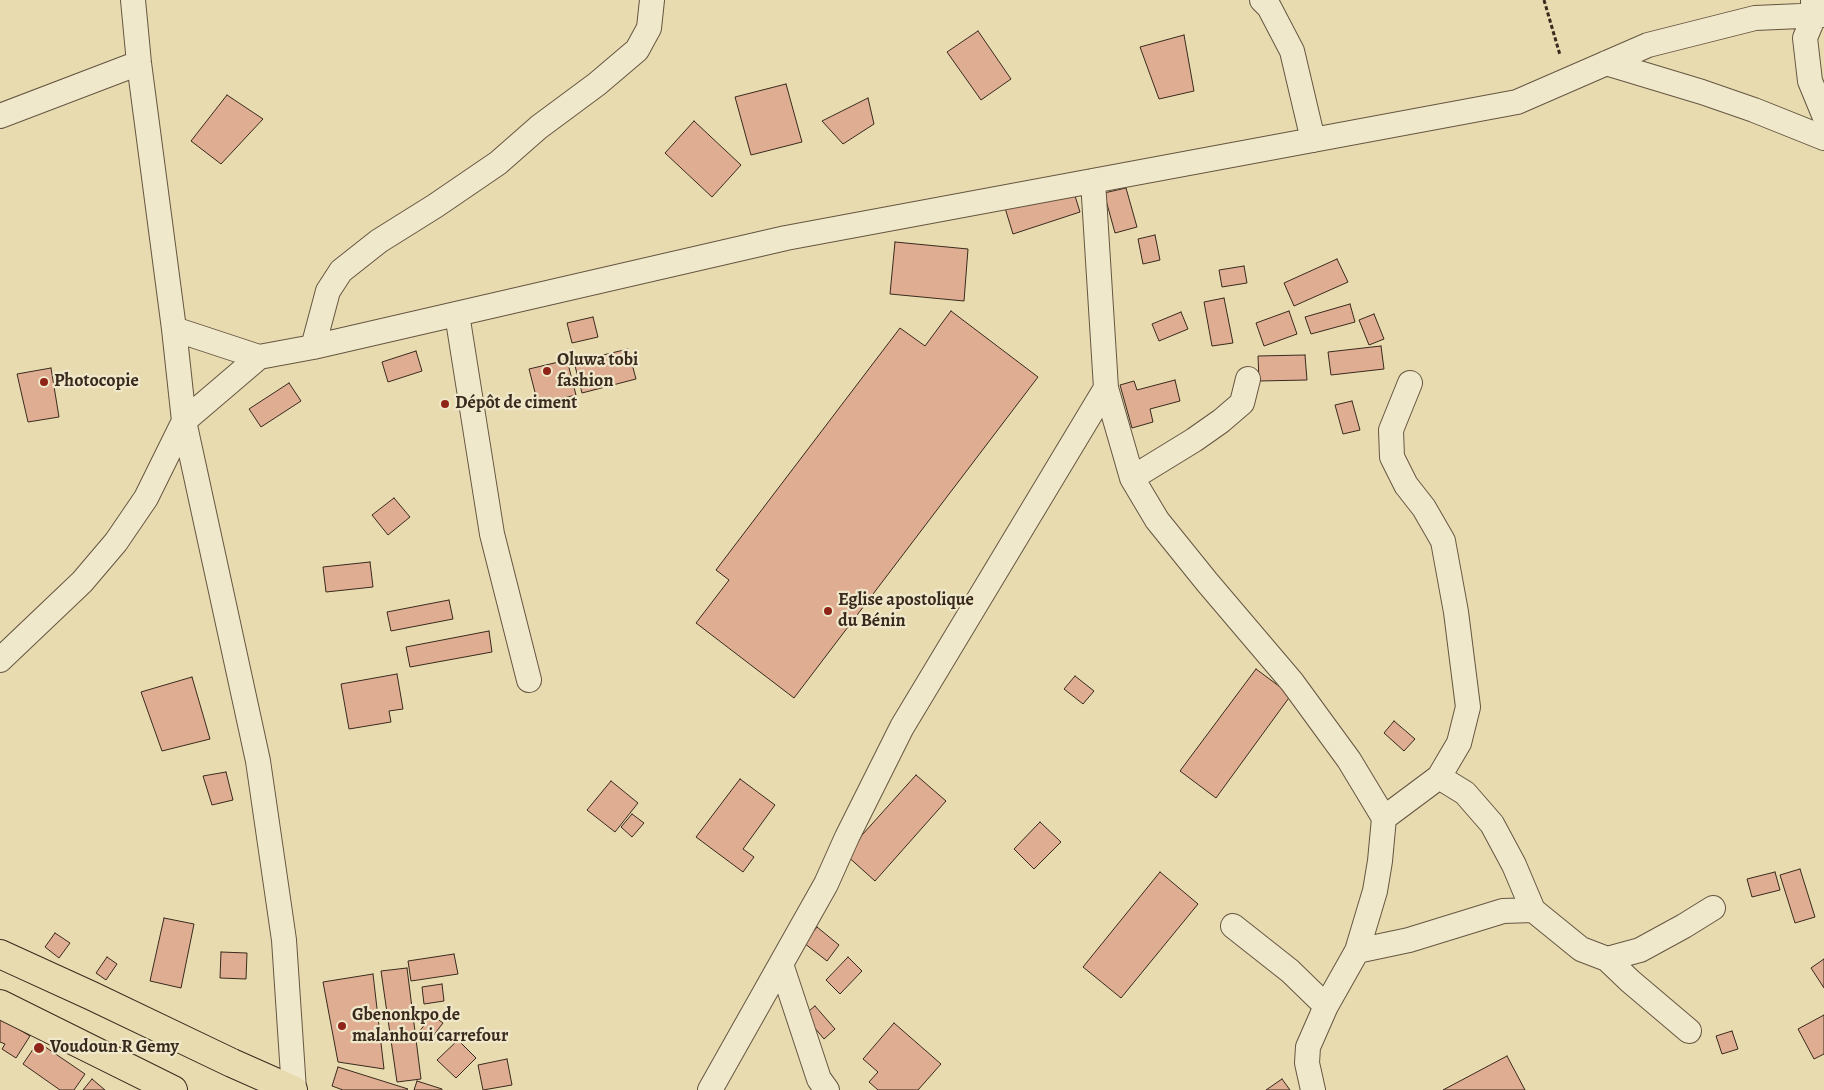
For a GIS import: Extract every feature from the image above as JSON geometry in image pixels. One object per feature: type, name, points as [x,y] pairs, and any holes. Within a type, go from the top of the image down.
[{"type":"main road","points":[[0,954],[190,1044],[293,1090]]},
{"type":"main road","points":[[0,1004],[173,1090]]},
{"type":"street","points":[[133,0],[139,63],[174,329],[184,421],[258,761],[284,940],[293,1090]]},
{"type":"street","points":[[313,347],[328,292],[341,271],[379,241],[498,163],[539,127],[597,84],[636,50],[649,28],[652,0]]},
{"type":"street","points":[[1262,0],[1269,7],[1292,51],[1313,140]]},
{"type":"street","points":[[174,329],[259,357],[313,347],[786,238],[1517,102],[1648,45],[1755,18],[1817,10]]},
{"type":"street","points":[[1817,10],[1804,38],[1810,81],[1824,115]]},
{"type":"street","points":[[0,116],[139,63]]},
{"type":"street","points":[[1606,63],[1702,92],[1754,110],[1824,138]]},
{"type":"street","points":[[1093,181],[1106,388],[1132,478],[1157,520],[1292,682],[1349,760],[1384,818],[1375,892],[1357,951],[1326,1006],[1308,1047],[1307,1063],[1313,1090]]},
{"type":"street","points":[[457,314],[492,534],[529,680]]},
{"type":"street","points":[[0,660],[82,582],[116,542],[146,498],[184,421],[259,357]]},
{"type":"street","points":[[1132,478],[1221,421],[1242,403],[1248,379]]},
{"type":"street","points":[[1384,818],[1439,777],[1459,743],[1468,707],[1456,612],[1443,541],[1424,508],[1406,485],[1392,457],[1391,430],[1410,383]]},
{"type":"street","points":[[710,1090],[826,884],[847,837],[902,727],[1106,388]]},
{"type":"street","points":[[1439,777],[1465,793],[1492,824],[1514,865],[1533,910],[1581,949],[1607,959],[1689,1031]]},
{"type":"street","points":[[1607,959],[1640,950],[1713,908]]},
{"type":"street","points":[[1357,951],[1409,940],[1503,911],[1533,910]]},
{"type":"street","points":[[1234,926],[1290,970],[1326,1006]]},
{"type":"street","points":[[781,964],[819,1079],[827,1090]]},
{"type":"path","points":[[1544,0],[1567,79]]},
{"type":"building","points":[[978,31],[1011,79],[981,100],[947,52]]},
{"type":"building","points":[[1184,35],[1194,91],[1159,99],[1140,47]]},
{"type":"building","points":[[786,84],[802,142],[751,155],[735,97]]},
{"type":"building","points":[[227,95],[263,119],[221,164],[191,141]]},
{"type":"building","points":[[868,98],[874,124],[843,144],[822,121]]},
{"type":"building","points":[[694,121],[741,165],[712,197],[665,153]]},
{"type":"building","points":[[1072,186],[1080,212],[1013,234],[1005,208]]},
{"type":"building","points":[[1126,188],[1137,227],[1115,233],[1104,193]]},
{"type":"building","points":[[1155,235],[1160,260],[1143,264],[1138,239]]},
{"type":"building","points":[[895,242],[968,249],[964,301],[890,294]]},
{"type":"building","points":[[1337,259],[1348,282],[1294,306],[1284,283]]},
{"type":"building","points":[[1244,266],[1247,283],[1222,287],[1219,270]]},
{"type":"building","points":[[1224,298],[1233,343],[1212,346],[1204,302]]},
{"type":"building","points":[[1350,304],[1355,322],[1311,334],[1305,317]]},
{"type":"building","points":[[951,311],[1038,377],[794,698],[696,623],[729,580],[716,570],[900,328],[925,346]]},
{"type":"building","points":[[1289,311],[1297,334],[1264,346],[1256,323]]},
{"type":"building","points":[[1181,312],[1188,329],[1159,341],[1152,324]]},
{"type":"building","points":[[1374,314],[1384,339],[1369,345],[1359,320]]},
{"type":"building","points":[[593,317],[598,337],[572,343],[567,323]]},
{"type":"building","points":[[1381,346],[1384,369],[1331,375],[1328,352]]},
{"type":"building","points":[[628,349],[636,379],[582,393],[574,362]]},
{"type":"building","points":[[416,351],[422,371],[388,382],[382,362]]},
{"type":"building","points":[[1305,355],[1307,380],[1259,381],[1258,356]]},
{"type":"building","points":[[567,360],[576,395],[538,404],[529,369]]},
{"type":"building","points":[[51,368],[59,417],[28,422],[17,374]]},
{"type":"building","points":[[1175,380],[1180,401],[1150,409],[1153,422],[1132,428],[1120,385],[1134,381],[1137,390]]},
{"type":"building","points":[[289,383],[301,401],[261,427],[249,409]]},
{"type":"building","points":[[1352,401],[1360,430],[1343,434],[1335,405]]},
{"type":"building","points":[[394,498],[410,517],[388,535],[372,515]]},
{"type":"building","points":[[370,562],[373,587],[326,592],[323,567]]},
{"type":"building","points":[[449,600],[453,619],[391,631],[387,612]]},
{"type":"building","points":[[489,631],[492,652],[410,667],[406,647]]},
{"type":"building","points":[[1256,669],[1291,695],[1216,798],[1180,771]]},
{"type":"building","points":[[397,674],[403,709],[389,711],[391,722],[349,729],[341,684]]},
{"type":"building","points":[[1075,676],[1094,691],[1083,704],[1064,689]]},
{"type":"building","points":[[192,677],[210,739],[162,751],[141,692]]},
{"type":"building","points":[[1394,721],[1415,739],[1404,751],[1384,733]]},
{"type":"building","points":[[226,772],[233,800],[212,805],[203,776]]},
{"type":"building","points":[[916,775],[946,801],[875,881],[845,854]]},
{"type":"building","points":[[740,779],[775,805],[743,849],[754,857],[743,872],[696,837]]},
{"type":"building","points":[[611,781],[638,803],[615,832],[587,810]]},
{"type":"building","points":[[632,814],[644,823],[632,837],[621,827]]},
{"type":"building","points":[[1040,822],[1061,842],[1034,869],[1014,849]]},
{"type":"building","points":[[1800,869],[1815,917],[1795,923],[1780,875]]},
{"type":"building","points":[[1160,872],[1198,904],[1121,998],[1083,967]]},
{"type":"building","points":[[1775,872],[1780,890],[1752,897],[1747,879]]},
{"type":"building","points":[[164,918],[194,924],[181,988],[150,981]]},
{"type":"building","points":[[817,927],[839,945],[827,961],[804,943]]},
{"type":"building","points":[[55,933],[70,943],[59,958],[45,947]]},
{"type":"building","points":[[221,952],[247,953],[246,979],[220,978]]},
{"type":"building","points":[[454,954],[458,974],[411,981],[408,961]]},
{"type":"building","points":[[107,957],[117,964],[106,980],[96,973]]},
{"type":"building","points":[[848,957],[862,971],[840,994],[826,980]]},
{"type":"building","points":[[1824,959],[1824,988],[1811,968]]},
{"type":"building","points":[[407,968],[421,1079],[397,1082],[381,971]]},
{"type":"building","points":[[373,974],[384,1069],[338,1062],[323,982]]},
{"type":"building","points":[[442,984],[444,1001],[424,1004],[422,987]]},
{"type":"building","points":[[815,1006],[835,1029],[824,1039],[804,1015]]},
{"type":"building","points":[[432,1015],[443,1023],[430,1040],[419,1032]]},
{"type":"building","points":[[1824,1015],[1824,1054],[1814,1059],[1798,1029]]},
{"type":"building","points":[[0,1018],[30,1036],[16,1058],[2,1049],[5,1044],[0,1042]]},
{"type":"building","points":[[894,1023],[941,1064],[918,1090],[878,1090],[869,1082],[878,1072],[863,1059]]},
{"type":"building","points":[[1732,1031],[1738,1049],[1722,1054],[1716,1036]]},
{"type":"building","points":[[458,1040],[476,1058],[456,1078],[437,1060]]},
{"type":"building","points":[[38,1042],[85,1074],[74,1090],[60,1090],[23,1064]]},
{"type":"building","points":[[1507,1056],[1525,1090],[1443,1090]]},
{"type":"building","points":[[507,1059],[512,1085],[483,1090],[478,1065]]},
{"type":"building","points":[[338,1067],[408,1089],[343,1090],[332,1086]]},
{"type":"building","points":[[92,1079],[105,1090],[83,1090]]},
{"type":"building","points":[[1282,1079],[1290,1090],[1266,1090]]},
{"type":"building","points":[[417,1081],[442,1089],[442,1090],[414,1090]]},
{"type":"place","name":"Oluwa tobi fashion","points":[[547,371]]},
{"type":"place","name":"Photocopie","points":[[44,382]]},
{"type":"place","name":"Dépôt de ciment","points":[[445,404]]},
{"type":"place","name":"Eglise apostolique du Bénin","points":[[828,611]]},
{"type":"place","name":"Gbenonkpo de malanhoui carrefour","points":[[342,1026]]},
{"type":"place","name":"Voudoun R Gemy","points":[[39,1048]]}]
